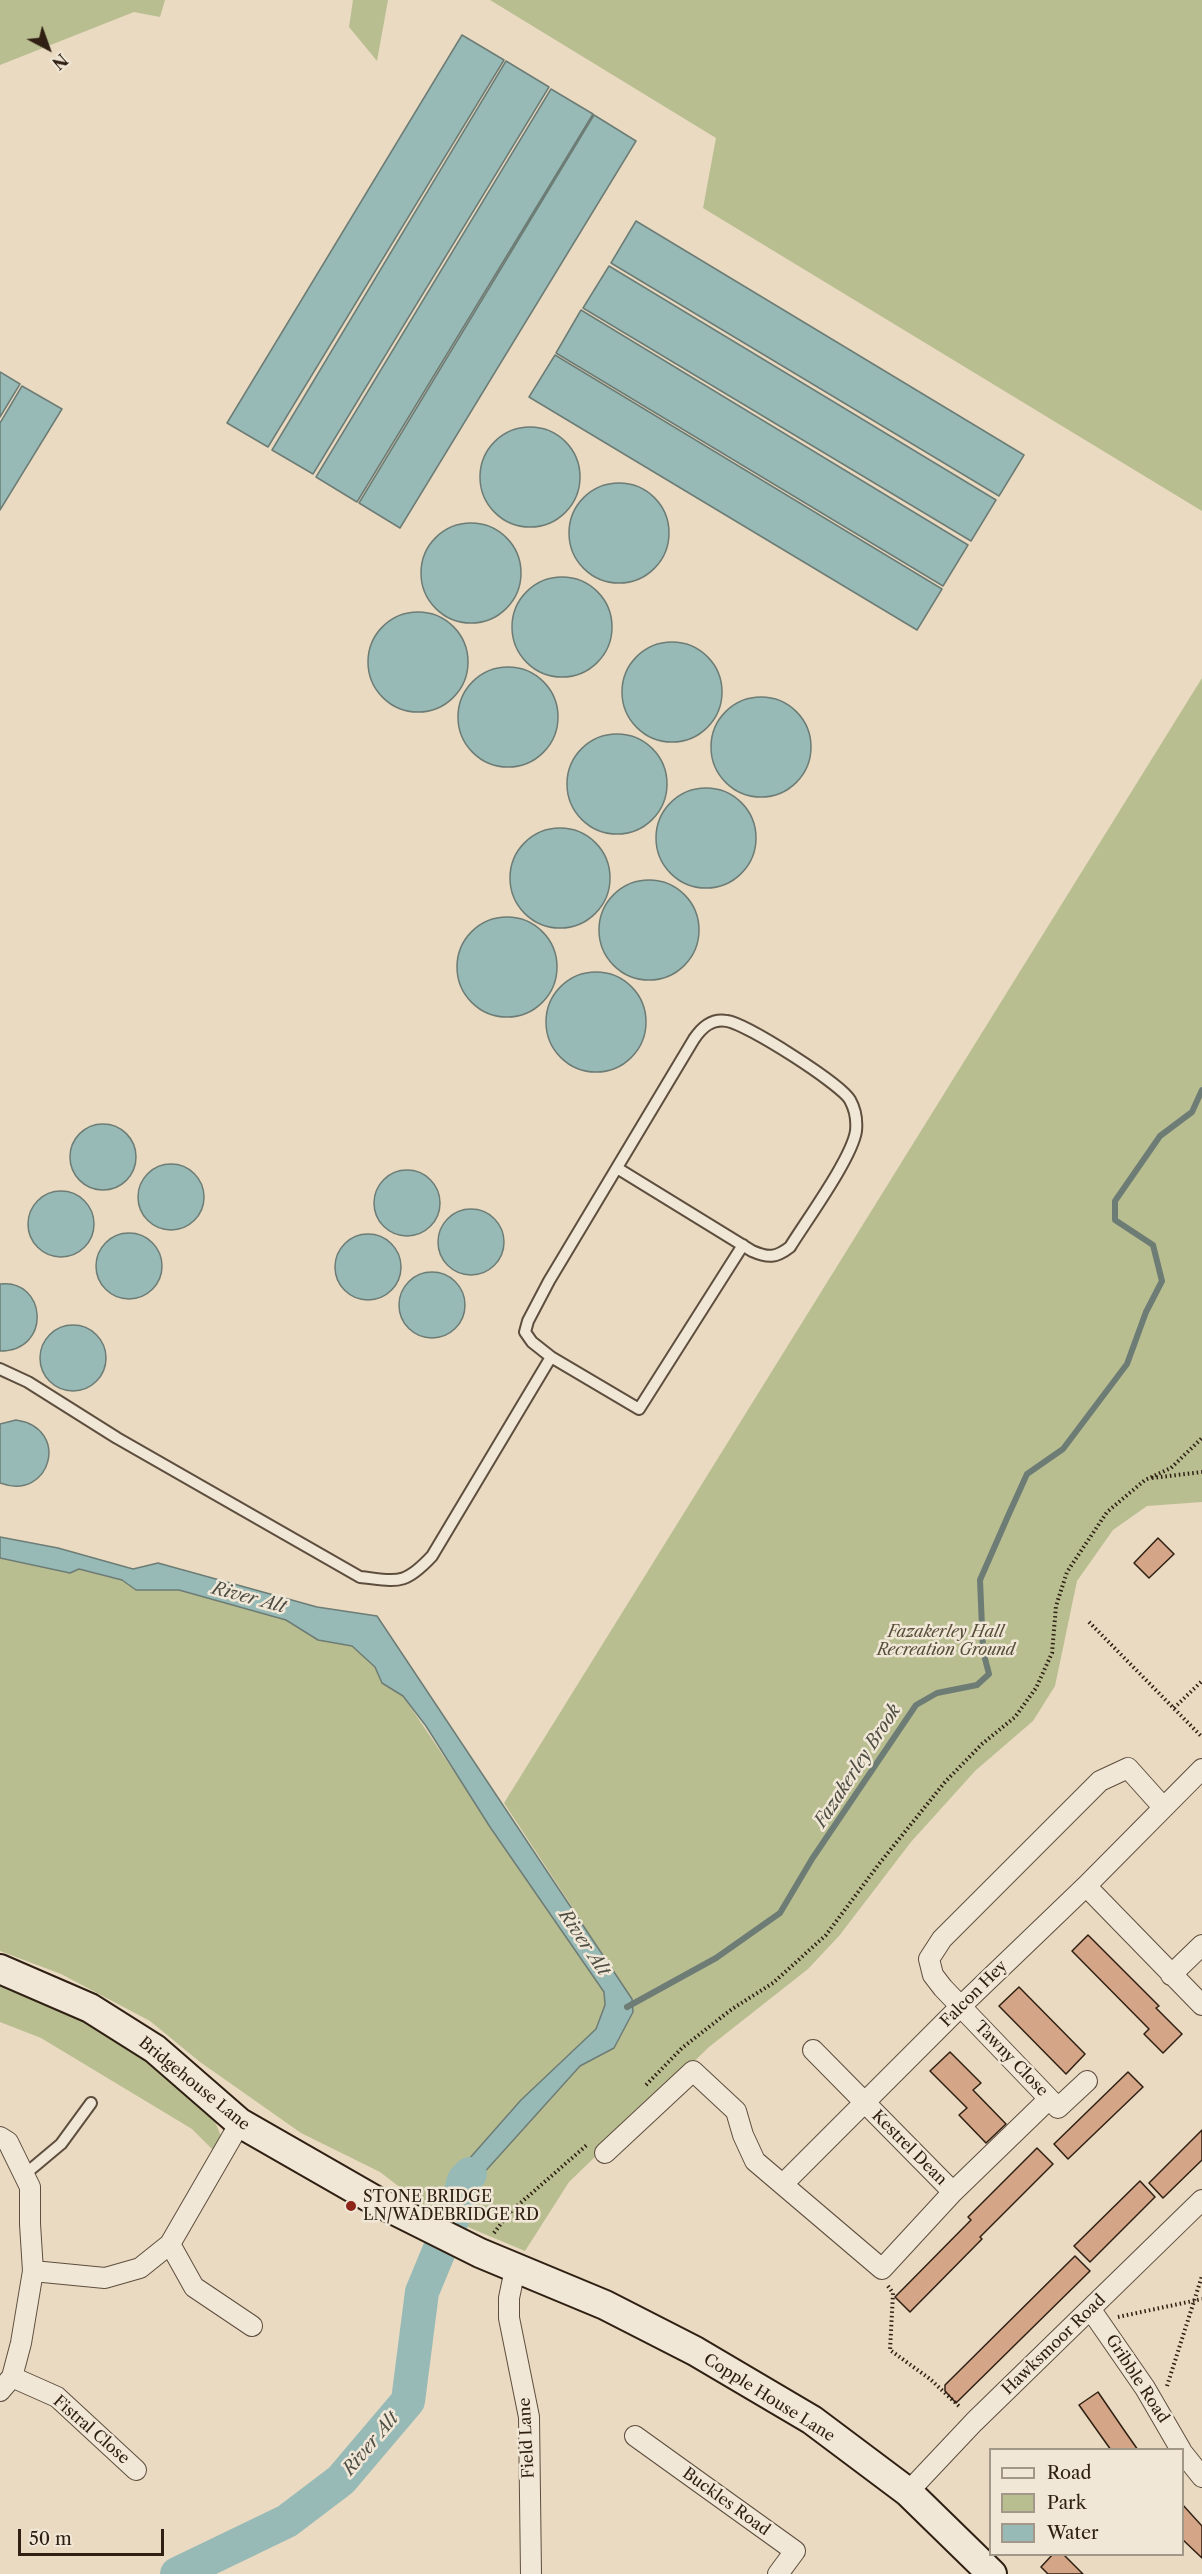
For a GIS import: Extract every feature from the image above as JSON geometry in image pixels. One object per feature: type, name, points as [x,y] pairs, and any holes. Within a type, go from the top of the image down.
[{"type":"street","name":"Tawny Close","points":[[1087,2081],[1058,2108],[960,2007],[933,1975],[929,1959],[942,1939],[1100,1781],[1128,1768],[1163,1807]]},
{"type":"street","name":"Falcon Hey","points":[[784,2183],[1202,1769]]},
{"type":"street","points":[[1086,1886],[1202,2005]]},
{"type":"street","points":[[1171,1975],[1202,1945]]},
{"type":"street","name":"Bridgehouse Lane","points":[[0,1969],[90,2008],[146,2043],[240,2123],[376,2201],[515,2269]]},
{"type":"street","points":[[813,2050],[864,2103]]},
{"type":"street","points":[[599,2146],[693,2071],[736,2111],[743,2135],[755,2161],[784,2183],[882,2269]]},
{"type":"street","name":"Kestrel Dean","points":[[882,2269],[953,2192],[1049,2099]]},
{"type":"street","name":"Kestrel Dean","points":[[864,2103],[953,2192]]},
{"type":"street","points":[[33,2271],[105,2278],[140,2268],[170,2244],[240,2123]]},
{"type":"street","points":[[0,2137],[9,2142],[30,2187],[33,2271],[21,2343],[6,2384]]},
{"type":"street","name":"Hawksmoor Road","points":[[908,2492],[974,2422],[1202,2200]]},
{"type":"street","points":[[170,2244],[194,2287],[252,2326]]},
{"type":"street","name":"Copple House Lane","points":[[515,2269],[605,2305],[694,2351],[812,2420],[908,2492],[992,2574]]},
{"type":"street","name":"Field Lane","points":[[515,2269],[509,2298],[509,2318],[529,2417],[531,2574]]},
{"type":"street","name":"Gribble Road","points":[[1091,2310],[1144,2388],[1180,2448]]},
{"type":"street","name":"Fistral Close","points":[[6,2384],[57,2397],[136,2470]]},
{"type":"street","name":"Buckles Road","points":[[635,2436],[795,2551],[778,2574]]},
{"type":"street","name":"Gribble Road","points":[[1184,2454],[1202,2476]]},
{"type":"lane","points":[[617,1168],[742,1245],[768,1258],[781,1254],[790,1247],[849,1152],[856,1132],[855,1114],[850,1100],[838,1086],[750,1030],[727,1020],[711,1022],[702,1027],[617,1168],[528,1321],[525,1332],[532,1342],[551,1357],[639,1409],[742,1245]]},
{"type":"lane","points":[[0,1369],[28,1382],[117,1438],[360,1577],[398,1581],[415,1574],[432,1556],[551,1357]]},
{"type":"lane","points":[[24,2175],[61,2144],[91,2103]]},
{"type":"path","points":[[640,2091],[682,2048],[732,2009],[773,1983],[826,1935],[945,1782],[982,1744],[1015,1717],[1036,1688],[1052,1653],[1056,1606],[1067,1572],[1107,1512],[1145,1480],[1171,1468],[1202,1438]]},
{"type":"path","points":[[1145,1480],[1202,1472]]},
{"type":"path","points":[[1089,1622],[1202,1737]]},
{"type":"path","points":[[1174,1708],[1202,1681]]},
{"type":"path","points":[[480,2253],[509,2213],[599,2146]]},
{"type":"path","points":[[882,2269],[883,2279],[893,2293],[890,2350],[930,2379],[974,2422]]},
{"type":"path","points":[[1166,2389],[1202,2276]]},
{"type":"path","points":[[1091,2310],[1118,2317],[1202,2299]]},
{"type":"green space","points":[[0,0],[165,0],[160,17],[134,12],[0,65]]},
{"type":"green space","points":[[353,0],[388,0],[377,61],[349,27]]},
{"type":"green space","points":[[490,0],[1202,0],[1202,511],[703,208],[716,138]]},
{"type":"green space","name":"Fazakerley Hall Recreation Ground","points":[[1202,678],[1202,1502],[1147,1506],[1113,1530],[1077,1581],[1055,1686],[1033,1721],[975,1771],[911,1842],[839,1936],[808,1969],[709,2047],[569,2182],[525,2251],[432,2212],[380,2172],[301,2133],[200,2062],[150,2021],[61,1974],[0,1951],[0,1558],[70,1573],[79,1569],[122,1580],[136,1590],[179,1590],[286,1620],[318,1640],[352,1646],[375,1667],[382,1683],[403,1696],[563,1933],[580,1919],[504,1803]]},
{"type":"green space","points":[[0,1980],[124,2043],[202,2104],[216,2124],[221,2136],[216,2153],[192,2129],[41,2038],[0,2022]]},
{"type":"water","points":[[462,35],[504,60],[268,447],[227,423]]},
{"type":"water","points":[[506,61],[549,87],[313,474],[272,450]]},
{"type":"water","points":[[551,89],[593,114],[357,502],[316,477]]},
{"type":"water","points":[[594,115],[636,141],[400,528],[359,503]]},
{"type":"water","points":[[636,221],[1024,455],[999,496],[611,263]]},
{"type":"water","points":[[609,266],[996,500],[971,541],[583,308]]},
{"type":"water","points":[[581,310],[968,545],[943,586],[556,353]]},
{"type":"water","points":[[555,355],[942,589],[917,630],[529,397]]},
{"type":"water","points":[[0,372],[20,384],[0,417]]},
{"type":"water","points":[[22,386],[62,409],[0,510],[0,423]]},
{"type":"water","points":[[530,427],[549,431],[565,442],[576,458],[580,477],[576,496],[565,512],[549,523],[530,527],[511,523],[495,512],[484,496],[480,477],[484,458],[495,442],[511,431]]},
{"type":"water","points":[[619,483],[638,487],[654,498],[665,514],[669,533],[665,552],[654,568],[638,579],[619,583],[600,579],[584,568],[573,552],[569,533],[573,514],[584,498],[600,487]]},
{"type":"water","points":[[471,523],[490,527],[506,538],[517,554],[521,573],[517,592],[506,608],[490,619],[471,623],[452,619],[436,608],[425,592],[421,573],[425,554],[436,538],[452,527]]},
{"type":"water","points":[[562,577],[590,585],[604,599],[612,627],[604,655],[590,669],[562,677],[534,669],[520,655],[512,627],[520,599],[534,585]]},
{"type":"water","points":[[418,612],[437,616],[453,627],[464,643],[468,662],[464,681],[453,697],[437,708],[418,712],[399,708],[383,697],[372,681],[368,662],[372,643],[383,627],[399,616]]},
{"type":"water","points":[[672,642],[691,646],[707,657],[718,673],[722,692],[718,711],[707,727],[691,738],[672,742],[653,738],[637,727],[626,711],[622,692],[626,673],[637,657],[653,646]]},
{"type":"water","points":[[508,667],[527,671],[543,682],[554,698],[558,717],[554,736],[543,752],[527,763],[508,767],[489,763],[473,752],[462,736],[458,717],[462,698],[473,682],[489,671]]},
{"type":"water","points":[[761,697],[780,701],[796,712],[807,728],[811,747],[807,766],[796,782],[780,793],[761,797],[742,793],[726,782],[715,766],[711,747],[715,728],[726,712],[742,701]]},
{"type":"water","points":[[617,734],[636,738],[652,749],[663,765],[667,784],[663,803],[652,819],[636,830],[617,834],[598,830],[582,819],[571,803],[567,784],[571,765],[582,749],[598,738]]},
{"type":"water","points":[[706,788],[725,792],[741,803],[752,819],[756,838],[752,857],[741,873],[725,884],[706,888],[687,884],[671,873],[660,857],[656,838],[660,819],[671,803],[687,792]]},
{"type":"water","points":[[560,828],[579,832],[595,843],[606,859],[610,878],[606,897],[595,913],[579,924],[560,928],[541,924],[525,913],[514,897],[510,878],[514,859],[525,843],[541,832]]},
{"type":"water","points":[[649,880],[668,884],[684,895],[695,911],[699,930],[695,949],[684,965],[668,976],[649,980],[630,976],[614,965],[603,949],[599,930],[603,911],[614,895],[630,884]]},
{"type":"water","points":[[507,917],[526,921],[542,932],[553,948],[557,967],[553,986],[542,1002],[526,1013],[507,1017],[488,1013],[472,1002],[461,986],[457,967],[461,948],[472,932],[488,921]]},
{"type":"water","points":[[596,972],[615,976],[631,987],[642,1003],[646,1022],[642,1041],[631,1057],[615,1068],[596,1072],[577,1068],[561,1057],[550,1041],[546,1022],[550,1003],[561,987],[577,976]]},
{"type":"water","points":[[96,1124],[110,1124],[122,1129],[131,1138],[136,1157],[134,1170],[127,1181],[110,1190],[96,1190],[84,1185],[75,1176],[70,1164],[70,1150],[75,1138],[84,1129]]},
{"type":"water","points":[[164,1164],[178,1164],[190,1169],[199,1178],[204,1197],[202,1210],[195,1221],[178,1230],[164,1230],[152,1225],[143,1216],[138,1204],[138,1190],[143,1178],[152,1169]]},
{"type":"water","points":[[400,1170],[414,1170],[426,1175],[435,1184],[440,1203],[438,1216],[431,1227],[414,1236],[400,1236],[388,1231],[379,1222],[374,1210],[374,1196],[379,1184],[388,1175]]},
{"type":"water","points":[[54,1191],[68,1191],[80,1196],[89,1205],[94,1224],[92,1237],[85,1248],[68,1257],[54,1257],[42,1252],[33,1243],[28,1231],[28,1217],[33,1205],[42,1196]]},
{"type":"water","points":[[464,1209],[478,1209],[490,1214],[499,1223],[504,1242],[502,1255],[495,1266],[478,1275],[464,1275],[452,1270],[443,1261],[438,1249],[438,1235],[443,1223],[452,1214]]},
{"type":"water","points":[[122,1233],[136,1233],[148,1238],[157,1247],[162,1266],[160,1279],[153,1290],[136,1299],[122,1299],[110,1294],[101,1285],[96,1273],[96,1259],[101,1247],[110,1238]]},
{"type":"water","points":[[361,1234],[375,1234],[387,1239],[396,1248],[401,1267],[399,1280],[392,1291],[375,1300],[361,1300],[349,1295],[340,1286],[335,1274],[335,1260],[340,1248],[349,1239]]},
{"type":"water","points":[[425,1272],[439,1272],[451,1277],[460,1286],[465,1305],[463,1318],[456,1329],[439,1338],[425,1338],[413,1333],[404,1324],[399,1312],[399,1298],[404,1286],[413,1277]]},
{"type":"water","points":[[0,1284],[15,1285],[27,1292],[34,1303],[37,1315],[35,1328],[29,1340],[17,1348],[0,1351]]},
{"type":"water","points":[[66,1325],[80,1325],[92,1330],[101,1339],[106,1358],[104,1371],[97,1382],[80,1391],[66,1391],[54,1386],[45,1377],[40,1365],[40,1351],[45,1339],[54,1330]]},
{"type":"water","points":[[16,1420],[33,1426],[44,1436],[49,1448],[48,1462],[42,1474],[32,1482],[18,1486],[0,1483],[0,1424]]},
{"type":"water","points":[[0,1537],[58,1548],[133,1569],[158,1563],[317,1607],[377,1616],[632,1999],[633,2012],[614,2048],[580,2066],[472,2186],[461,2218],[443,2211],[454,2176],[521,2100],[596,2029],[605,2005],[604,1992],[490,1827],[426,1726],[403,1696],[382,1683],[375,1667],[352,1646],[318,1640],[286,1620],[179,1590],[136,1590],[122,1580],[79,1569],[70,1573],[0,1558]]},
{"type":"building","points":[[1158,1538],[1174,1554],[1149,1578],[1134,1563]]},
{"type":"building","points":[[1088,1935],[1159,2006],[1156,2008],[1182,2034],[1163,2053],[1144,2034],[1149,2029],[1072,1951]]},
{"type":"building","points":[[1019,1987],[1085,2054],[1066,2074],[999,2006]]},
{"type":"building","points":[[950,2052],[981,2083],[973,2090],[1006,2124],[986,2143],[959,2115],[967,2108],[930,2071]]},
{"type":"building","points":[[1128,2072],[1143,2087],[1068,2159],[1054,2144]]},
{"type":"building","points":[[1202,2130],[1202,2160],[1163,2198],[1149,2183]]},
{"type":"building","points":[[1037,2148],[1053,2164],[910,2312],[895,2297],[971,2220],[968,2217]]},
{"type":"building","points":[[1140,2181],[1155,2197],[1090,2262],[1074,2246]]},
{"type":"building","points":[[1075,2256],[1090,2271],[956,2403],[945,2391],[945,2385]]},
{"type":"building","points":[[1098,2392],[1137,2448],[1110,2448],[1079,2405]]},
{"type":"building","points":[[1184,2506],[1202,2526],[1202,2558],[1184,2541]]},
{"type":"building","points":[[1051,2556],[1065,2556],[1083,2574],[1048,2574],[1041,2567]]},
{"type":"waterway","name":"Fazakerley Brook","points":[[627,2007],[716,1958],[780,1913],[812,1859],[916,1705],[937,1693],[977,1685],[989,1674],[983,1651],[980,1580],[1008,1516],[1027,1474],[1063,1449],[1127,1364],[1146,1312],[1162,1281],[1153,1245],[1115,1220],[1115,1201],[1160,1136],[1192,1112],[1202,1090]]},
{"type":"waterway","name":"River Alt","points":[[177,2574],[287,2521],[341,2480],[408,2401],[422,2292],[454,2215],[464,2180],[470,2174]]},
{"type":"place","name":"STONE BRIDGE LN/WADEBRIDGE RD","points":[[351,2206]]}]
